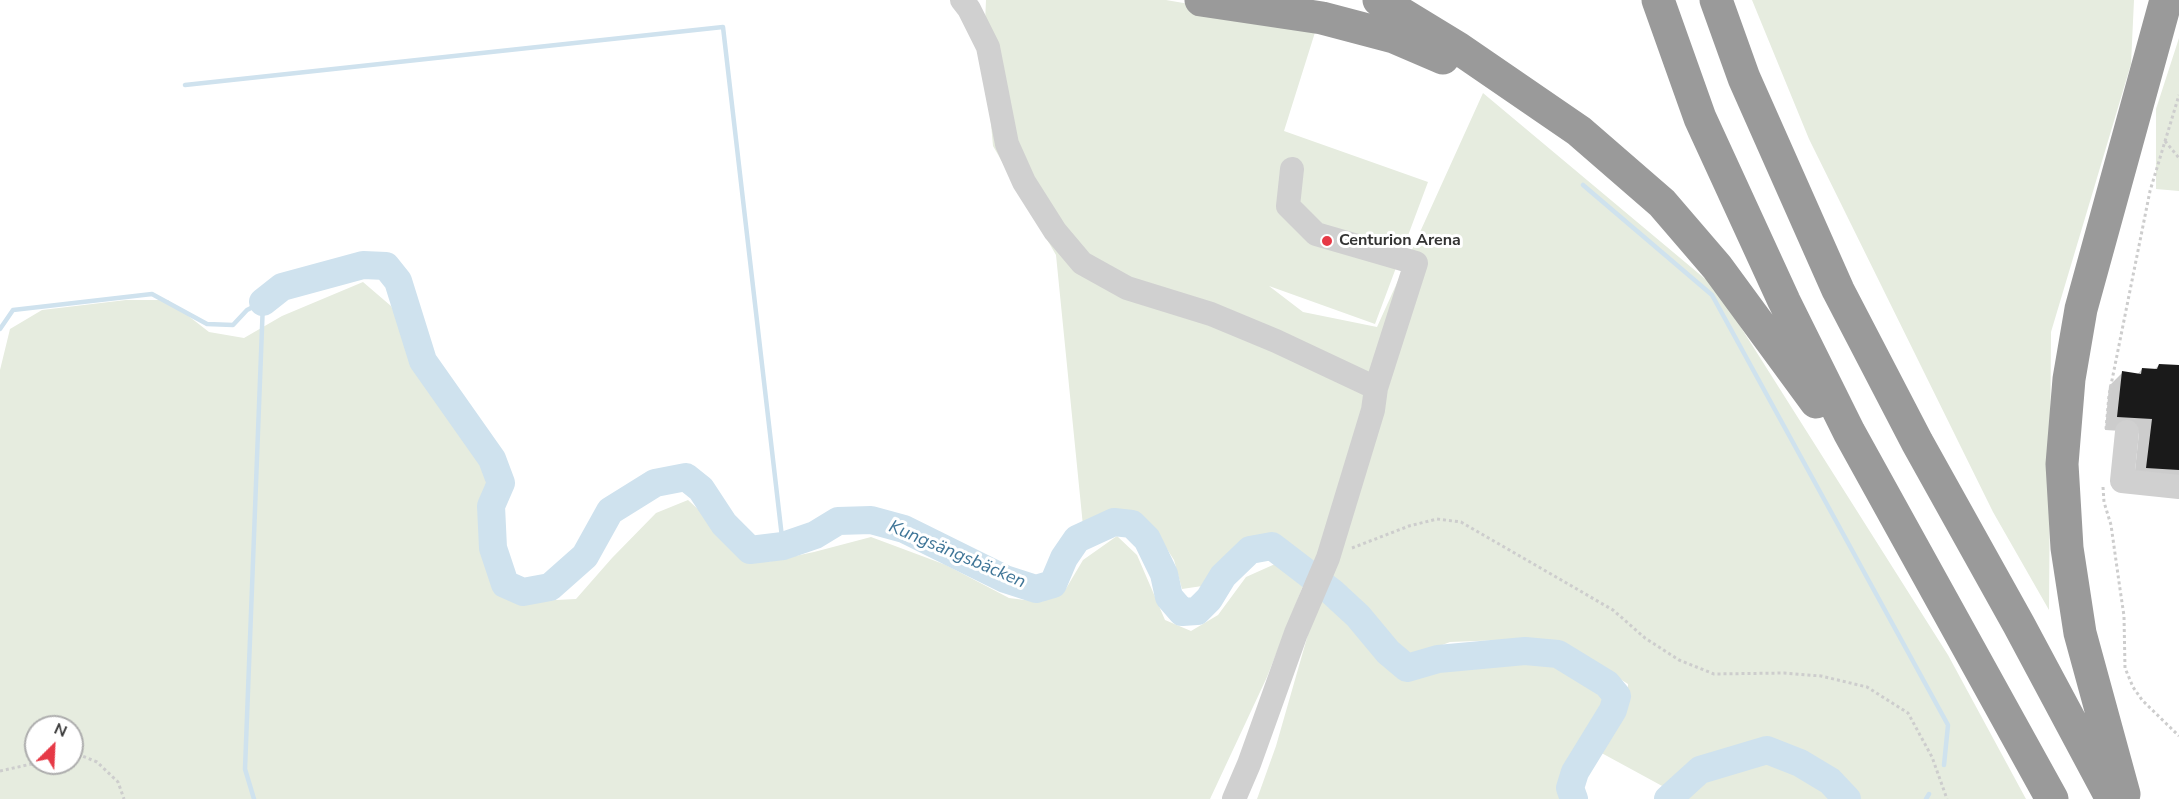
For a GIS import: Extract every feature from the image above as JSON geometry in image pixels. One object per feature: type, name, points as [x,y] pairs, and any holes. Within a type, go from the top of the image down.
[{"type":"highway","points":[[1201,0],[1322,18],[1394,37],[1519,90]]},
{"type":"highway","points":[[1379,0],[1458,48],[1579,131],[1662,203],[1717,267],[1884,496]]},
{"type":"highway","points":[[1658,0],[1700,118],[1784,301],[1884,496],[2052,799]]},
{"type":"highway","points":[[1716,0],[1744,78],[1838,290],[1917,442],[2112,799]]},
{"type":"highway","points":[[2148,62],[2153,0]]},
{"type":"highway","points":[[2126,799],[2080,633],[2067,548],[2062,464],[2069,379],[2081,309],[2166,0]]},
{"type":"street","points":[[962,0],[988,47],[1007,144],[1024,182],[1055,231],[1082,263],[1127,288],[1222,319],[1276,341],[1376,388]]},
{"type":"street","points":[[1234,799],[1307,606],[1328,558],[1373,410],[1376,388],[1416,263],[1316,234],[1288,206],[1292,169]]},
{"type":"street","points":[[2127,432],[2122,481],[2179,487]]},
{"type":"path","points":[[2164,140],[2179,158]]},
{"type":"path","points":[[1328,558],[1409,526],[1437,519],[1461,522],[1612,610],[1645,638],[1679,660],[1714,674],[1784,673],[1821,676],[1867,687],[1908,713],[1932,757],[1947,799]]},
{"type":"path","points":[[84,757],[97,762],[118,782],[124,799]]},
{"type":"path","points":[[0,771],[24,766]]},
{"type":"shaded area","points":[[986,0],[1166,0],[1317,26],[1284,131],[1428,182],[1375,324],[1269,286],[1303,312],[1377,327],[1483,93],[1716,288],[1948,655],[2026,799],[1859,799],[1846,785],[1805,754],[1767,740],[1695,762],[1664,787],[1596,750],[1607,740],[1627,709],[1628,684],[1565,644],[1526,639],[1450,642],[1413,656],[1357,609],[1332,579],[1303,559],[1279,538],[1253,540],[1225,559],[1209,585],[1182,589],[1174,560],[1154,529],[1133,511],[1111,513],[1083,526],[1056,255],[993,146],[984,46]]},
{"type":"shaded area","points":[[1752,0],[2134,0],[2131,64],[2051,332],[2049,610],[1993,512],[1809,139]]},
{"type":"shaded area","points":[[2179,38],[2179,191],[2156,189],[2156,109]]},
{"type":"shaded area","points":[[363,282],[391,306],[416,357],[459,417],[489,465],[486,538],[497,589],[536,601],[576,599],[656,513],[688,500],[725,534],[767,562],[871,537],[946,565],[1009,598],[1041,602],[1064,592],[1083,560],[1117,536],[1137,555],[1165,620],[1191,631],[1218,615],[1246,577],[1275,564],[1306,578],[1267,677],[1210,799],[0,799],[0,370],[10,329],[42,310],[126,300],[168,300],[209,332],[244,338],[282,316]]},
{"type":"shaded area","points":[[1321,589],[1349,613],[1393,666],[1409,679],[1459,660],[1536,656],[1564,660],[1600,686],[1610,701],[1602,718],[1580,747],[1559,786],[1566,799],[1257,799],[1276,746]]},
{"type":"shaded area","points":[[1766,756],[1781,758],[1827,788],[1838,799],[1680,799],[1705,776]]},
{"type":"building","points":[[2159,364],[2179,365],[2179,470],[2146,468],[2152,419],[2117,417],[2122,371],[2141,374],[2142,368],[2157,369]]},
{"type":"waterway","points":[[185,85],[723,27],[783,546]]},
{"type":"waterway","points":[[1583,185],[1712,295],[1948,725],[1944,765]]},
{"type":"waterway","name":"Kungsängsbäcken","points":[[263,302],[282,287],[363,265],[386,266],[398,281],[423,361],[492,459],[501,483],[491,506],[493,548],[505,584],[523,592],[550,587],[585,556],[610,511],[655,483],[686,477],[701,489],[724,524],[750,550],[783,546],[815,535],[838,521],[871,520],[904,529],[1005,579],[1036,589],[1053,584],[1064,558],[1077,539],[1114,522],[1132,524],[1147,539],[1164,574],[1169,597],[1182,612],[1197,611],[1209,599],[1223,576],[1250,550],[1272,546],[1332,592],[1358,616],[1388,652],[1407,668],[1438,659],[1525,651],[1558,654],[1607,684],[1617,696],[1613,710],[1575,772],[1570,788],[1574,799]]},
{"type":"waterway","points":[[0,329],[13,310],[152,294],[207,324],[233,325],[247,310],[263,302],[245,769],[254,799]]},
{"type":"waterway","name":"Kungsängsbäcken","points":[[1668,799],[1700,770],[1767,750],[1800,763],[1830,781],[1847,799]]},
{"type":"waterway","points":[[1926,799],[1929,794]]},
{"type":"place","name":"Centurion Arena","points":[[1327,241]]}]
